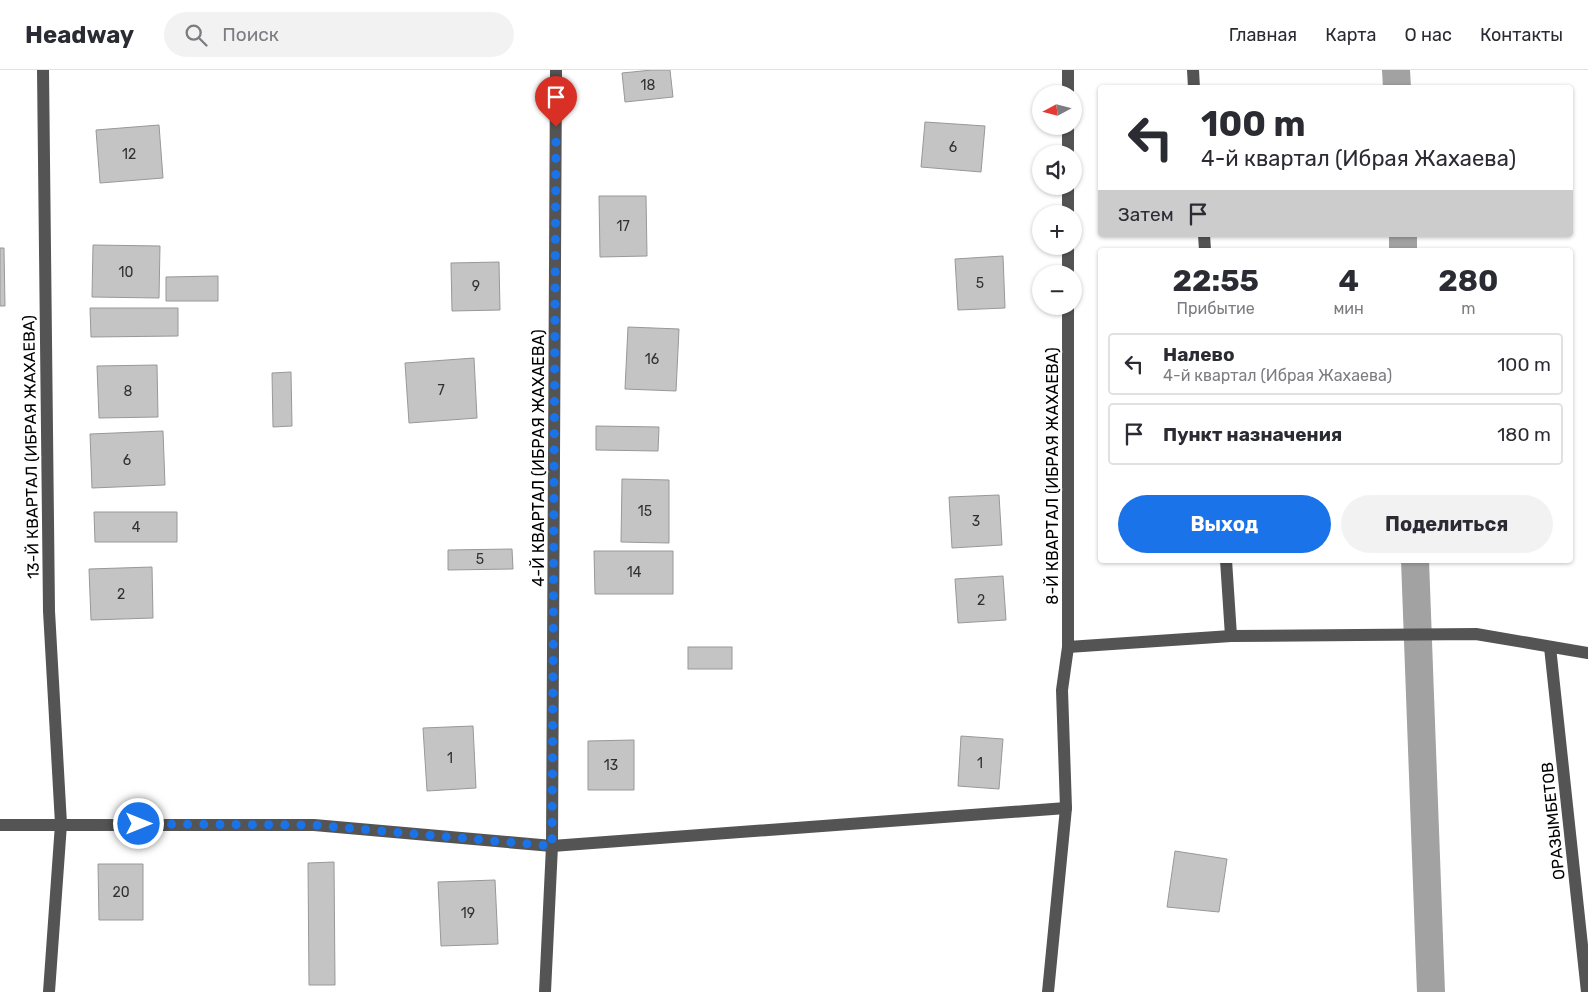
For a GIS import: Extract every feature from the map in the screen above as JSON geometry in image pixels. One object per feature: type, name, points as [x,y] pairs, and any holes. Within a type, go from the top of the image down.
[{"type":"street","name":"13-Й КВАРТАЛ (ИБРАЯ ЖАХАЕВА)","points":[[44,70],[48,611],[61,824],[49,992]]},
{"type":"street","name":"4-Й КВАРТАЛ (ИБРАЯ ЖАХАЕВА)","points":[[545,992],[552,846],[556,70]]},
{"type":"street","points":[[1068,70],[1068,85]]},
{"type":"street","points":[[1193,70],[1194,85]]},
{"type":"street","name":"8-Й КВАРТАЛ (ИБРАЯ ЖАХАЕВА)","points":[[1048,992],[1066,808],[1062,690],[1068,647],[1068,315]]},
{"type":"street","points":[[1226,563],[1231,636]]},
{"type":"street","points":[[1068,647],[1231,636],[1476,634],[1588,653]]},
{"type":"street","name":"ОРАЗЫМБЕТОВ","points":[[1550,646],[1587,992]]},
{"type":"street","points":[[0,825],[314,825],[552,846],[1066,808]]},
{"type":"building","points":[[670,70],[673,97],[625,102],[622,73]]},
{"type":"building","points":[[925,122],[985,126],[981,172],[921,167]]},
{"type":"building","points":[[159,125],[163,178],[100,183],[96,130]]},
{"type":"building","points":[[599,196],[646,196],[647,256],[600,257]]},
{"type":"building","points":[[93,245],[160,246],[159,298],[92,297]]},
{"type":"building","points":[[0,248],[4,248],[5,306],[0,306]]},
{"type":"building","points":[[1003,256],[1005,308],[958,310],[955,259]]},
{"type":"building","points":[[499,262],[500,310],[452,311],[451,263]]},
{"type":"building","points":[[218,276],[218,301],[166,301],[166,277]]},
{"type":"building","points":[[90,308],[178,308],[178,336],[91,337]]},
{"type":"building","points":[[628,327],[679,329],[676,391],[625,389]]},
{"type":"building","points":[[474,358],[477,418],[409,423],[405,363]]},
{"type":"building","points":[[157,365],[158,417],[99,418],[97,366]]},
{"type":"building","points":[[291,372],[292,426],[273,427],[272,373]]},
{"type":"building","points":[[596,426],[659,427],[658,451],[596,450]]},
{"type":"building","points":[[163,431],[165,485],[92,488],[90,434]]},
{"type":"building","points":[[622,479],[669,480],[669,543],[621,542]]},
{"type":"building","points":[[999,495],[1002,545],[952,548],[949,497]]},
{"type":"building","points":[[94,512],[177,512],[177,542],[95,542]]},
{"type":"building","points":[[512,549],[513,569],[448,570],[448,550]]},
{"type":"building","points":[[594,551],[673,551],[673,594],[595,594]]},
{"type":"building","points":[[152,567],[153,618],[91,620],[89,569]]},
{"type":"building","points":[[1003,576],[1006,620],[958,623],[955,579]]},
{"type":"building","points":[[688,647],[732,647],[732,669],[688,669]]},
{"type":"building","points":[[473,726],[476,788],[427,791],[423,728]]},
{"type":"building","points":[[961,736],[1003,739],[999,789],[958,786]]},
{"type":"building","points":[[634,740],[634,790],[588,790],[588,741]]},
{"type":"building","points":[[1175,851],[1227,859],[1219,912],[1167,907]]},
{"type":"building","points":[[334,862],[335,985],[309,985],[308,863]]},
{"type":"building","points":[[98,864],[143,864],[143,920],[99,920]]},
{"type":"building","points":[[495,880],[498,944],[441,946],[438,882]]},
{"type":"waterway","points":[[1396,70],[1397,85]]},
{"type":"waterway","points":[[1403,237],[1403,248]]},
{"type":"waterway","points":[[1415,563],[1431,992]]},
{"type":"route","points":[[139,824],[314,825],[552,846],[556,127]]}]
